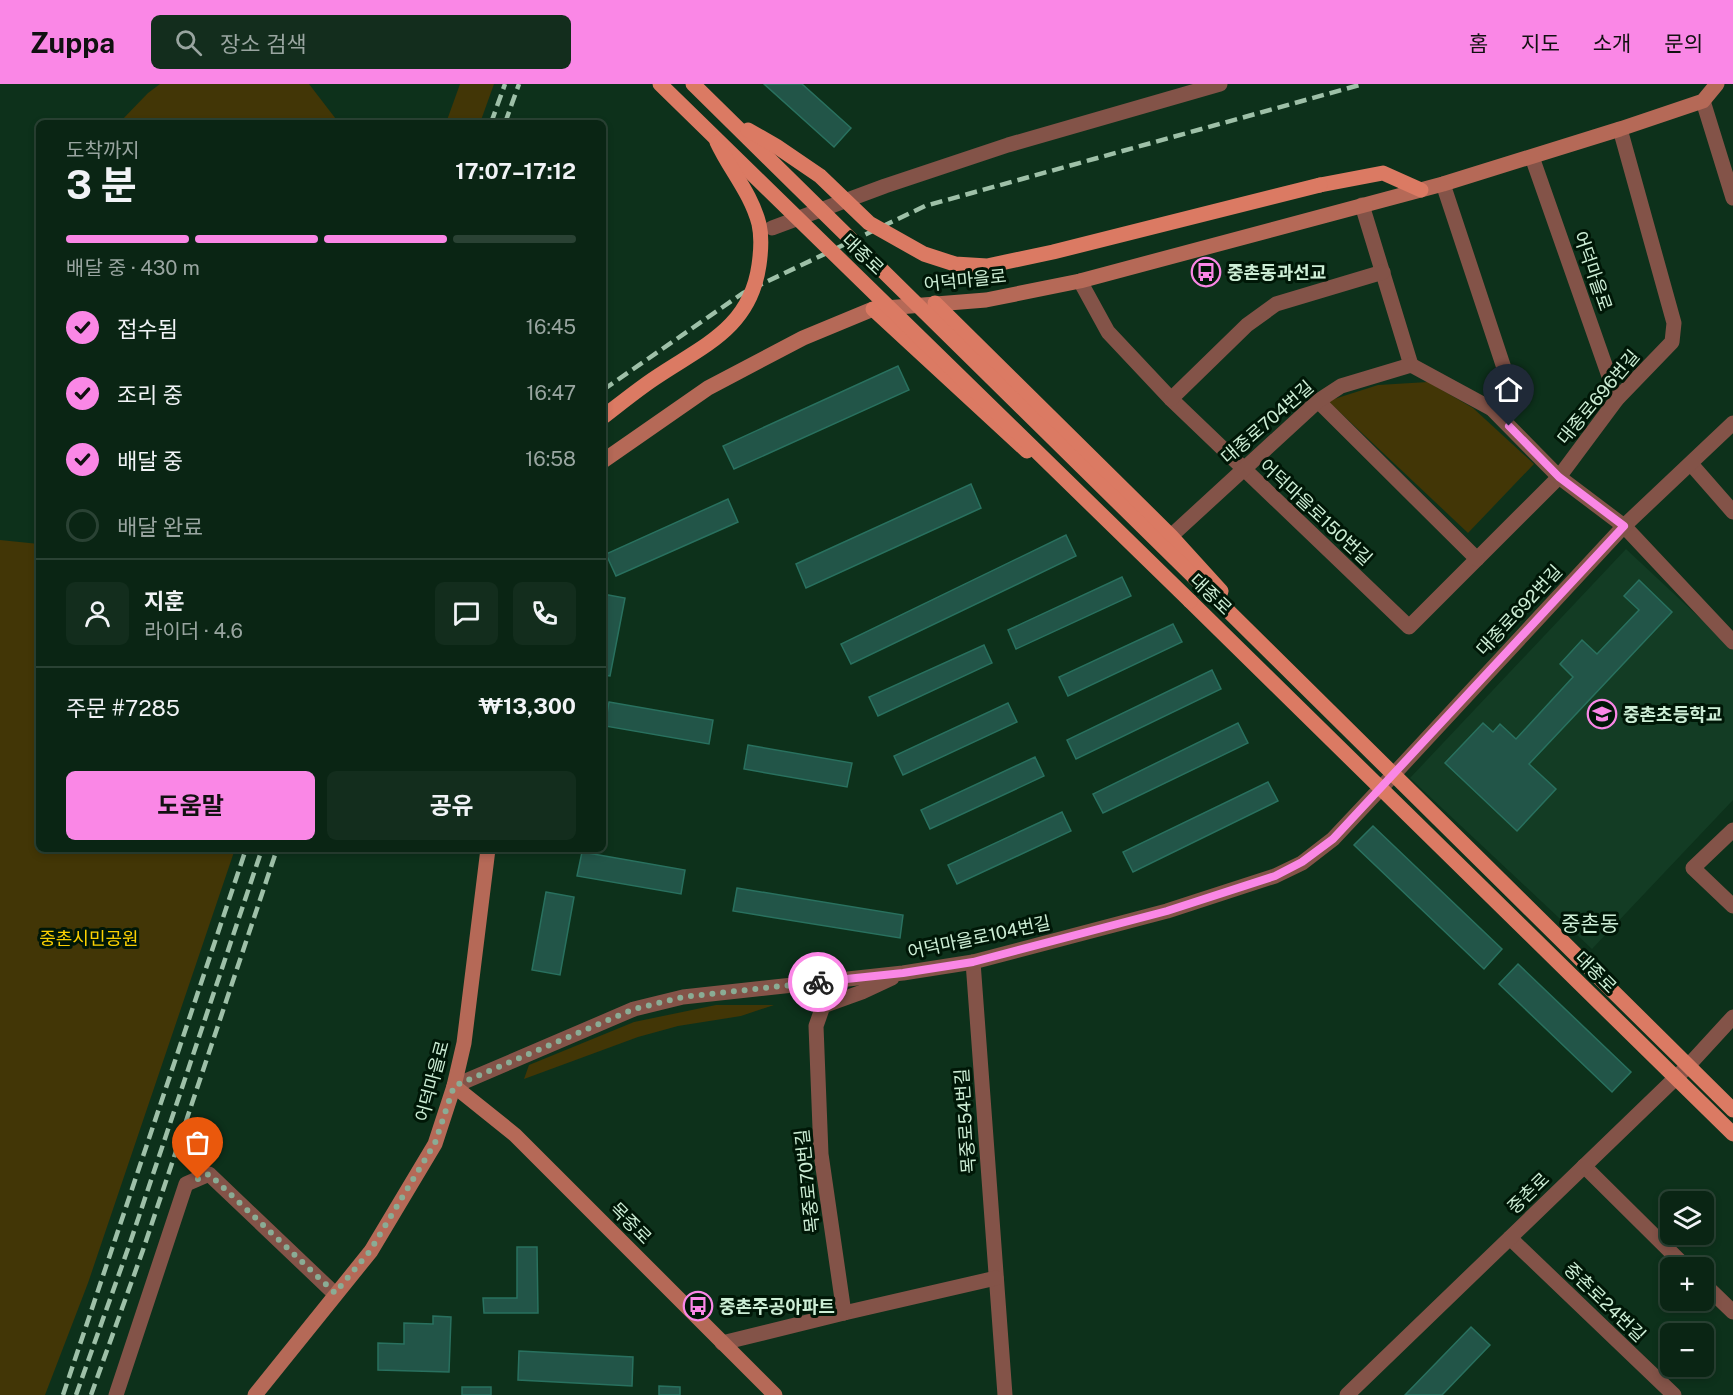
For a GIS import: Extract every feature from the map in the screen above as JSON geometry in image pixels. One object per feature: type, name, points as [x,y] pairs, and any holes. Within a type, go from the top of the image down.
[{"type":"main road","name":"대종로","points":[[660,84],[1382,788],[1733,1134]]},
{"type":"main road","name":"대종로","points":[[693,84],[1733,1110]]},
{"type":"main road","points":[[1698,84],[1702,101]]},
{"type":"main road","points":[[1702,101],[1717,84]]},
{"type":"main road","name":"어덕마을로","points":[[606,459],[708,388],[803,338],[873,309],[986,300],[1080,281],[1443,184],[1702,101]]},
{"type":"main road","points":[[729,119],[776,146],[820,176],[870,223],[924,254],[955,264],[987,266],[1020,259],[1127,235],[1320,185],[1383,173],[1421,190]]},
{"type":"main road","points":[[606,415],[655,378],[711,343],[737,320],[751,296],[762,250],[759,225],[750,198],[727,164],[713,134]]},
{"type":"main road","points":[[935,303],[1171,536],[1221,591],[1220,603]]},
{"type":"main road","points":[[873,309],[1208,619]]},
{"type":"main road","name":"어덕마을로","points":[[255,1395],[370,1251],[435,1143],[454,1086],[464,1043],[488,852]]},
{"type":"main road","name":"목중로","points":[[454,1086],[516,1136],[775,1395]]},
{"type":"street","points":[[772,228],[885,186],[1008,145],[1220,84]]},
{"type":"street","points":[[1702,101],[1733,198]]},
{"type":"street","name":"대종로696번길","points":[[1409,627],[1559,477],[1617,399],[1672,342],[1674,323],[1620,129]]},
{"type":"street","name":"어덕마을로","points":[[1532,157],[1617,399]]},
{"type":"street","points":[[1443,184],[1507,377],[1492,409]]},
{"type":"street","points":[[1362,205],[1411,365],[1492,409],[1559,477],[1624,526],[1733,642]]},
{"type":"street","points":[[1171,399],[1247,325],[1276,304],[1383,272]]},
{"type":"street","name":"어덕마을로150번길","points":[[1080,281],[1107,332],[1242,469],[1409,627]]},
{"type":"street","name":"대종로704번길","points":[[1171,536],[1318,401],[1341,386],[1411,365]]},
{"type":"street","points":[[1318,401],[1477,559]]},
{"type":"street","name":"대종로692번길","points":[[1382,788],[1624,526],[1733,423]]},
{"type":"street","points":[[1691,464],[1733,512]]},
{"type":"street","name":"어덕마을로104번길","points":[[454,1086],[634,1009],[683,997],[903,973],[973,962],[1167,911],[1275,876],[1302,862],[1333,839],[1382,788]]},
{"type":"street","points":[[1733,830],[1693,868],[1733,906]]},
{"type":"street","name":"목중로54번길","points":[[973,962],[1005,1395]]},
{"type":"street","name":"목중로70번길","points":[[844,1312],[821,1154],[816,1026],[823,1006],[862,992],[903,973]]},
{"type":"street","name":"중촌로","points":[[1347,1395],[1688,1066],[1733,1017]]},
{"type":"street","points":[[1584,1166],[1677,1257]]},
{"type":"street","points":[[116,1395],[186,1184],[209,1174],[335,1293]]},
{"type":"street","name":"중촌로24번길","points":[[1510,1238],[1674,1395]]},
{"type":"street","points":[[722,1343],[844,1312],[996,1278]]},
{"type":"street","points":[[1714,1294],[1733,1312]]},
{"type":"shaded area","name":"중촌초등학교","points":[[1626,549],[1733,649],[1733,800],[1592,949],[1410,778]]},
{"type":"green space","points":[[160,84],[309,84],[337,120],[122,120]]},
{"type":"green space","points":[[460,84],[494,84],[481,120],[447,120]]},
{"type":"green space","points":[[1428,382],[1473,408],[1534,464],[1468,533],[1328,401],[1378,385]]},
{"type":"green space","name":"중촌시민공원","points":[[0,540],[36,544],[36,852],[234,852],[88,1283],[45,1395],[0,1395]]},
{"type":"green space","points":[[716,1005],[774,1005],[741,1016],[678,1026],[638,1037],[524,1079],[529,1065],[634,1022]]},
{"type":"building","points":[[764,84],[802,84],[851,128],[834,147]]},
{"type":"building","points":[[898,366],[909,390],[734,469],[723,446]]},
{"type":"building","points":[[971,484],[981,508],[806,588],[796,564]]},
{"type":"building","points":[[728,499],[738,522],[616,576],[606,554]]},
{"type":"building","points":[[1066,535],[1076,556],[851,664],[841,644]]},
{"type":"building","points":[[1122,577],[1131,596],[1016,649],[1008,630]]},
{"type":"building","points":[[1639,580],[1672,612],[1529,764],[1556,789],[1517,831],[1445,763],[1483,723],[1493,732],[1500,724],[1516,739],[1573,677],[1560,664],[1582,640],[1597,654],[1639,610],[1624,596]]},
{"type":"building","points":[[606,595],[625,598],[610,676],[606,675]]},
{"type":"building","points":[[1173,624],[1182,642],[1068,696],[1059,677]]},
{"type":"building","points":[[984,645],[992,663],[878,716],[869,697]]},
{"type":"building","points":[[1212,670],[1221,689],[1076,759],[1067,740]]},
{"type":"building","points":[[609,702],[713,720],[709,744],[606,726]]},
{"type":"building","points":[[1008,703],[1017,722],[903,775],[894,756]]},
{"type":"building","points":[[1238,723],[1248,743],[1103,813],[1093,794]]},
{"type":"building","points":[[748,745],[852,763],[847,787],[744,769]]},
{"type":"building","points":[[1035,757],[1044,776],[930,829],[921,810]]},
{"type":"building","points":[[1268,782],[1278,801],[1133,872],[1123,852]]},
{"type":"building","points":[[1062,812],[1071,831],[957,884],[948,865]]},
{"type":"building","points":[[1373,826],[1502,949],[1484,969],[1354,845]]},
{"type":"building","points":[[582,852],[685,870],[681,894],[577,876]]},
{"type":"building","points":[[737,888],[903,915],[900,938],[733,911]]},
{"type":"building","points":[[546,892],[574,897],[560,975],[532,970]]},
{"type":"building","points":[[1518,964],[1631,1072],[1612,1092],[1499,984]]},
{"type":"building","points":[[517,1247],[537,1247],[538,1313],[484,1313],[483,1298],[517,1298]]},
{"type":"building","points":[[433,1316],[451,1317],[449,1372],[378,1370],[378,1343],[404,1344],[404,1323],[433,1324]]},
{"type":"building","points":[[1471,1327],[1490,1345],[1442,1395],[1405,1395]]},
{"type":"building","points":[[519,1351],[633,1357],[632,1386],[518,1380]]},
{"type":"building","points":[[659,1386],[680,1387],[680,1395],[659,1395]]},
{"type":"building","points":[[462,1387],[491,1387],[491,1395],[462,1395]]},
{"type":"railway","points":[[492,120],[505,84]]},
{"type":"railway","points":[[506,120],[519,84]]},
{"type":"railway","points":[[606,388],[743,293],[925,206],[1363,84]]},
{"type":"railway","points":[[63,1395],[245,852]]},
{"type":"railway","points":[[76,1395],[130,1243],[261,852]]},
{"type":"railway","points":[[91,1395],[143,1250],[276,852]]},
{"type":"way so far","points":[[198,1179],[209,1174],[335,1293],[370,1251],[435,1143],[454,1086],[634,1009],[683,997],[818,982]]},
{"type":"place","name":"중촌동과선교","points":[[1206,272]]},
{"type":"place","name":"중촌초등학교","points":[[1602,714]]},
{"type":"place","name":"중촌주공아파트","points":[[698,1306]]},
{"type":"district","name":"중촌동","points":[[1590,923]]},
{"type":"route","points":[[818,982],[903,973],[973,962],[1167,911],[1275,876],[1302,862],[1333,839],[1624,526],[1559,477],[1509,426]]}]
